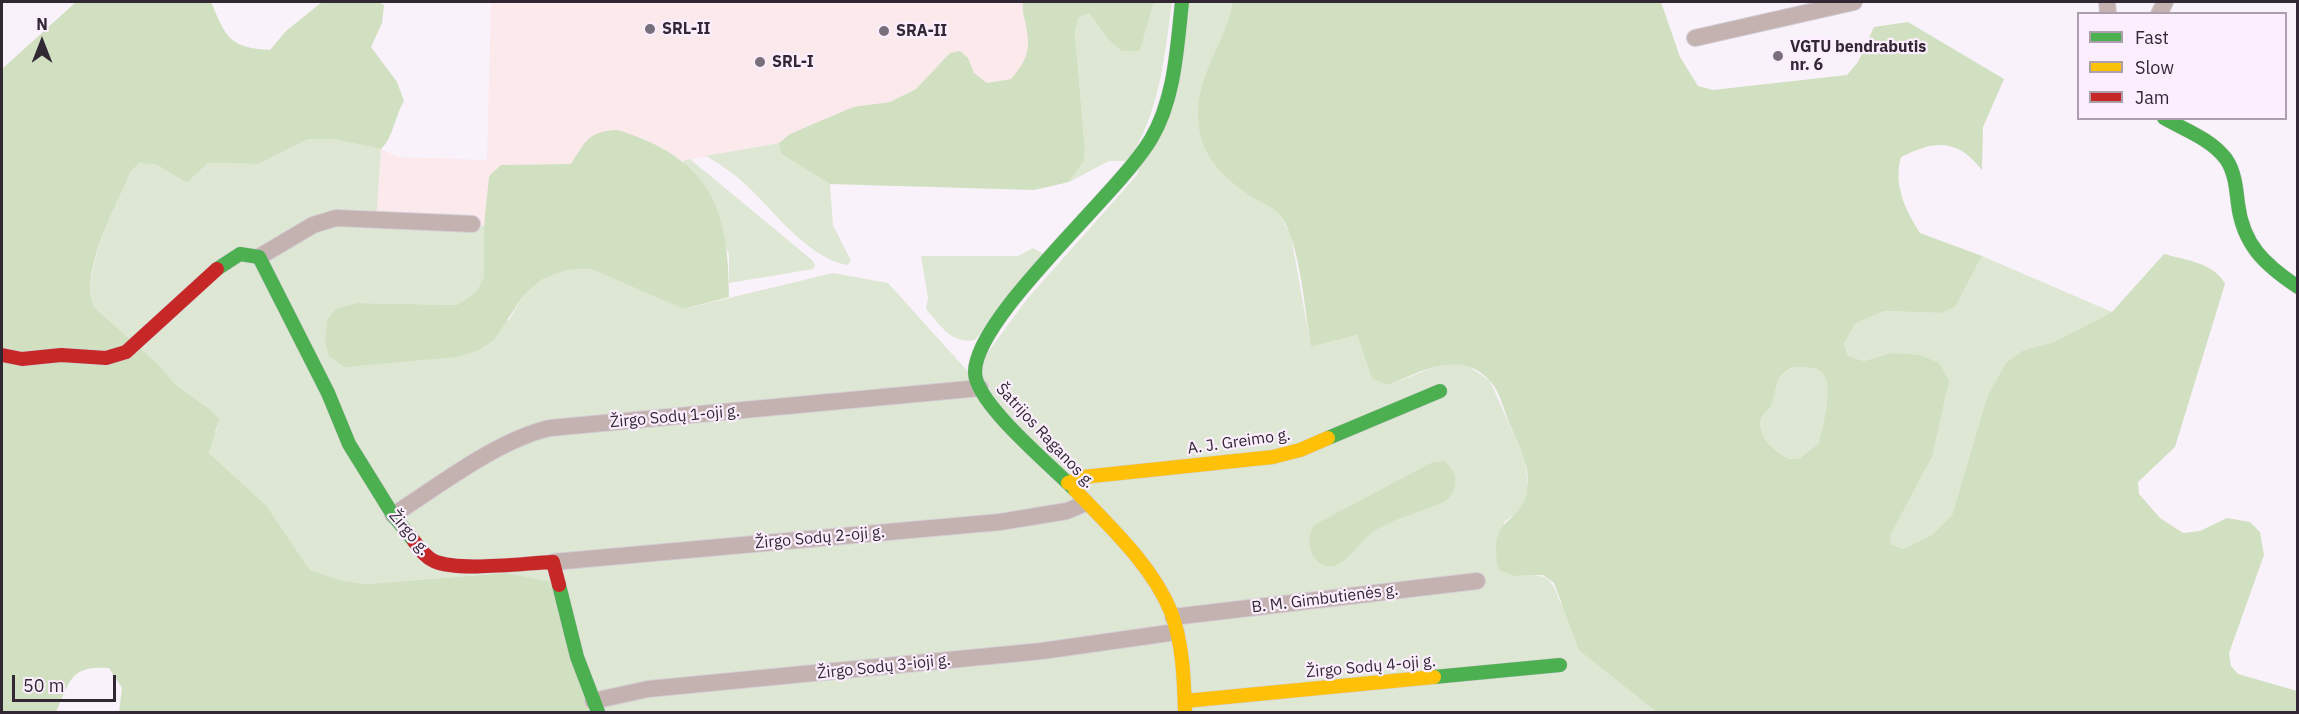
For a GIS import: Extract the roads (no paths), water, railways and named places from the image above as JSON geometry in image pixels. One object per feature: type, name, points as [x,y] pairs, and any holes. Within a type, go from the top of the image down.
[{"type":"street","name":"Šatrijos Raganos g.","points":[[1182,2],[1171,73],[1163,110],[1153,137],[1135,167],[1015,298],[977,357],[975,377],[992,407],[1068,483],[1146,570],[1175,624],[1185,707]]},
{"type":"street","points":[[1695,38],[1854,2]]},
{"type":"street","points":[[2167,120],[2209,145],[2226,159],[2235,183],[2240,223],[2254,254],[2298,287]]},
{"type":"street","points":[[2,355],[22,359],[61,355],[106,358],[126,351],[211,273],[240,254],[259,257],[313,225],[336,218],[472,224]]},
{"type":"street","name":"Žirgo g.","points":[[259,257],[328,393],[349,444],[393,515],[425,555],[436,562],[458,566],[553,562]]},
{"type":"street","name":"Žirgo Sodų 1-oji g.","points":[[393,515],[508,443],[540,431],[980,388]]},
{"type":"street","name":"A. J. Greimo g.","points":[[1068,483],[1083,477],[1282,455],[1322,442],[1440,391]]},
{"type":"street","name":"Žirgo Sodų 2-oji g.","points":[[553,562],[1000,522],[1067,512],[1086,503]]},
{"type":"street","points":[[553,562],[577,657],[595,707]]},
{"type":"street","name":"B. M. Gimbutienės g.","points":[[1175,624],[1477,581]]},
{"type":"street","name":"Žirgo Sodų 3-ioji g.","points":[[595,707],[648,689],[1042,651],[1175,624]]},
{"type":"street","name":"Žirgo Sodų 4-oji g.","points":[[1185,707],[1560,665]]},
{"type":"place","name":"SRL-II","points":[[650,29]]},
{"type":"place","name":"SRA-II","points":[[884,31]]},
{"type":"place","name":"VGTU bendrabutis nr. 6","points":[[1778,56]]},
{"type":"place","name":"SRL-I","points":[[760,62]]}]
